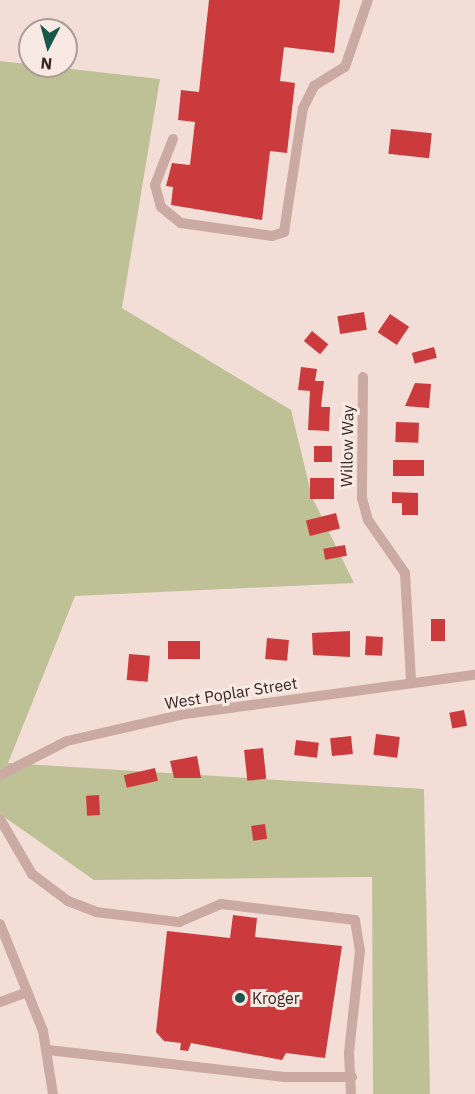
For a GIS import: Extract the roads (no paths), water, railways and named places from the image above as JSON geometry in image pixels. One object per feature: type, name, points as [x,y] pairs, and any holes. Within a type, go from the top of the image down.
[{"type":"street","points":[[173,139],[155,185],[161,207],[181,223],[272,236],[284,232],[303,108],[314,86],[345,67],[368,0]]},
{"type":"street","name":"Willow Way","points":[[363,377],[362,498],[368,520],[405,573],[411,682]]},
{"type":"street","name":"West Poplar Street","points":[[0,774],[67,741],[184,714],[475,675]]},
{"type":"street","points":[[0,819],[32,874],[68,901],[96,912],[179,922],[221,904],[355,920],[360,951],[349,1053],[352,1077],[351,1094]]},
{"type":"street","points":[[0,924],[48,1050],[53,1094]]},
{"type":"street","points":[[0,1002],[27,992]]},
{"type":"street","points":[[48,1050],[286,1077],[352,1077]]},
{"type":"place","name":"Kroger","points":[[240,998]]}]
